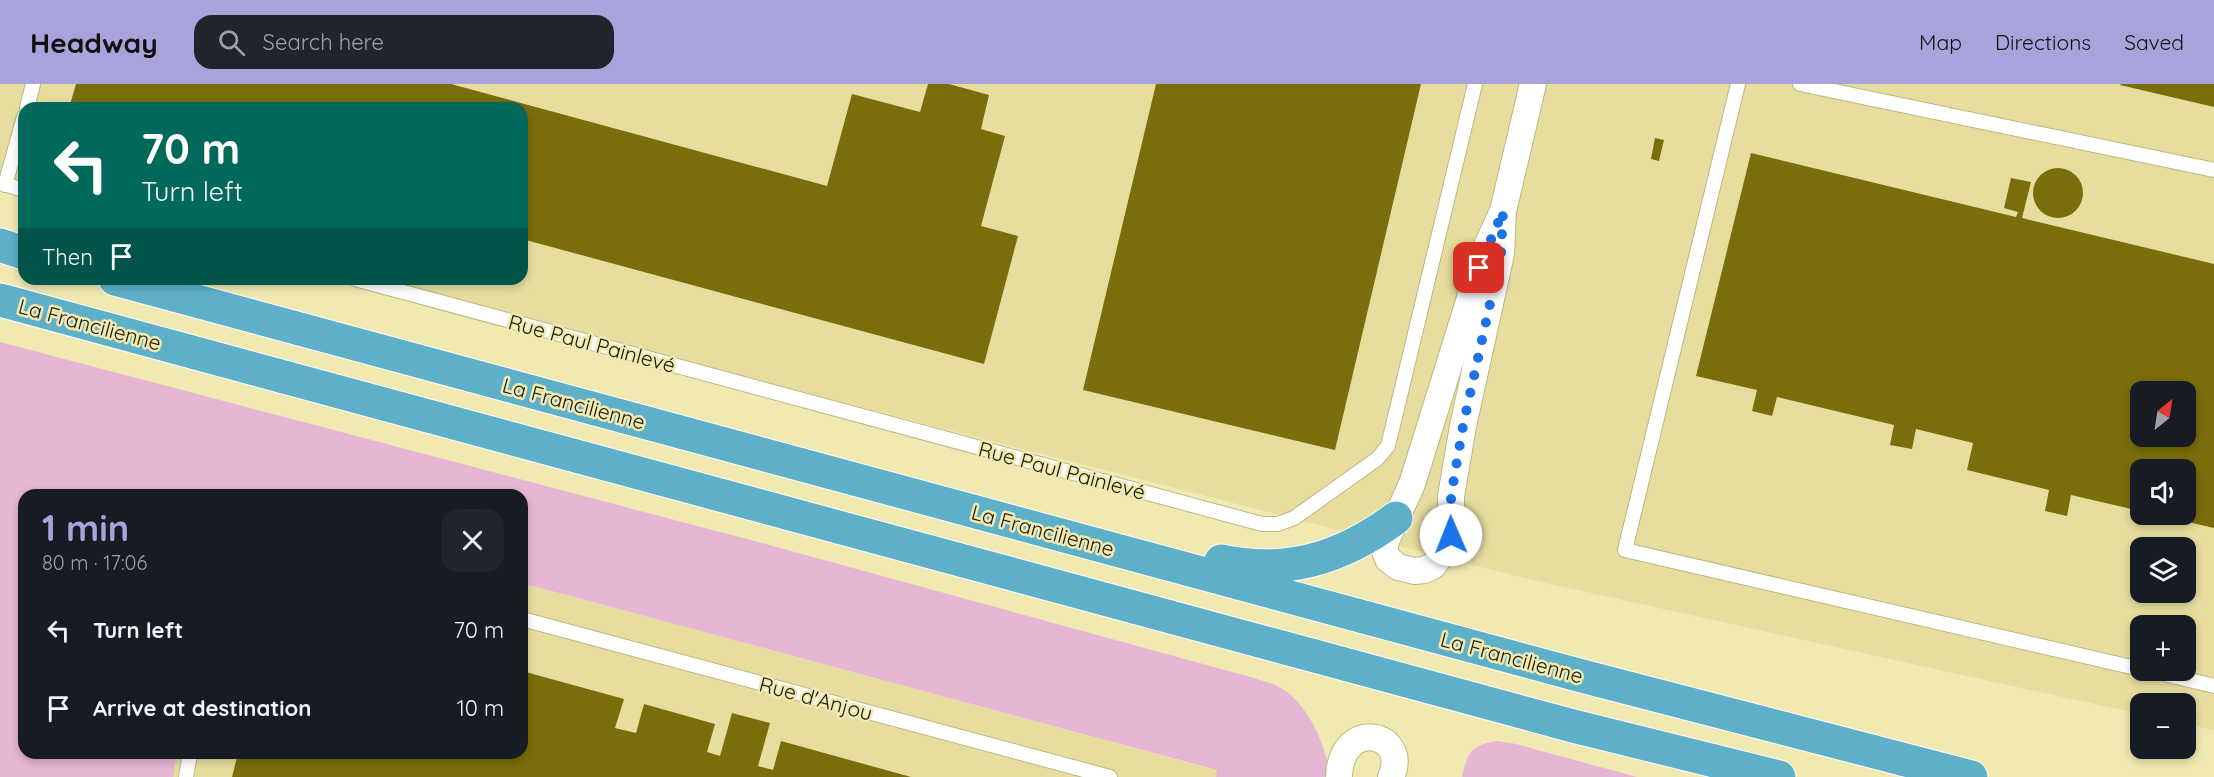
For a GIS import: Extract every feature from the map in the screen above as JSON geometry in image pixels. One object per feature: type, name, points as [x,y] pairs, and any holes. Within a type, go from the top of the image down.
[{"type":"highway","points":[[0,247],[18,252]]},
{"type":"highway","name":"La Francilienne","points":[[137,285],[1582,676],[1971,777]]},
{"type":"highway","name":"La Francilienne","points":[[0,300],[1573,726],[1779,777]]},
{"type":"highway","points":[[0,308],[325,388]]},
{"type":"highway","points":[[1027,526],[1264,567],[1311,561],[1346,549],[1376,533],[1396,518]]},
{"type":"street","points":[[1503,211],[1485,250],[1413,484],[1385,543],[1388,559],[1406,570],[1421,571],[1433,566],[1444,552],[1451,535],[1451,496],[1463,426],[1501,254],[1503,211],[1533,84]]},
{"type":"street","points":[[1339,777],[1341,758],[1353,742],[1363,738],[1374,738],[1385,742],[1392,750],[1395,761],[1391,777]]},
{"type":"lane","points":[[28,102],[33,84]]},
{"type":"lane","name":"Rue Paul Painlevé","points":[[377,285],[1262,524],[1278,524],[1294,518],[1359,472],[1377,459],[1388,446],[1475,84]]},
{"type":"lane","points":[[1738,84],[1625,550],[2130,667]]},
{"type":"lane","points":[[1800,84],[2214,170]]},
{"type":"lane","points":[[18,136],[3,184],[18,188]]},
{"type":"lane","name":"Rue d'Anjou","points":[[528,621],[1110,777]]},
{"type":"lane","points":[[2193,681],[2214,686]]},
{"type":"lane","points":[[186,777],[189,759]]},
{"type":"shaded area","points":[[0,84],[2214,84],[2214,730],[2196,726],[2196,693],[2130,693],[2130,712],[1532,580],[386,285],[528,285],[528,102],[18,102],[18,190],[0,186]]},
{"type":"shaded area","points":[[0,342],[758,542],[1268,682],[1291,696],[1308,716],[1325,752],[1331,777],[1216,777],[1217,770],[528,585],[528,489],[18,489],[18,759],[176,759],[173,777],[0,777]]},
{"type":"shaded area","points":[[18,566],[18,759],[528,759],[528,585],[1241,777],[0,777]]},
{"type":"shaded area","points":[[1497,741],[1516,744],[1637,777],[1462,777],[1466,761],[1472,751],[1481,745]]},
{"type":"building","points":[[76,84],[451,84],[517,102],[71,102]]},
{"type":"building","points":[[928,84],[949,84],[989,95],[981,129],[1005,136],[981,226],[1018,236],[984,364],[528,241],[528,105],[827,186],[852,94],[920,112]]},
{"type":"building","points":[[1156,84],[1421,84],[1335,450],[1083,390]]},
{"type":"building","points":[[2214,84],[2214,107],[2120,85]]},
{"type":"building","points":[[1655,138],[1664,140],[1659,161],[1651,159]]},
{"type":"building","points":[[1751,153],[2016,217],[2018,212],[2004,208],[2011,178],[2031,182],[2022,218],[2214,264],[2214,528],[2196,524],[2196,459],[2130,459],[2130,509],[2071,495],[2067,516],[2045,511],[2049,490],[1967,470],[1973,443],[1916,429],[1912,449],[1890,445],[1894,425],[1777,397],[1772,416],[1752,411],[1757,390],[1696,376]]},
{"type":"building","points":[[2058,168],[2067,170],[2078,179],[2083,193],[2081,202],[2072,213],[2058,218],[2049,216],[2038,207],[2033,193],[2035,184],[2044,173]]},
{"type":"building","points":[[528,673],[624,699],[615,728],[636,733],[644,704],[715,724],[707,752],[720,756],[732,713],[770,723],[758,766],[773,770],[781,741],[911,777],[232,777],[236,759],[528,759]]},
{"type":"route","points":[[1451,535],[1451,496],[1463,426],[1501,254],[1503,211],[1479,268]]}]
